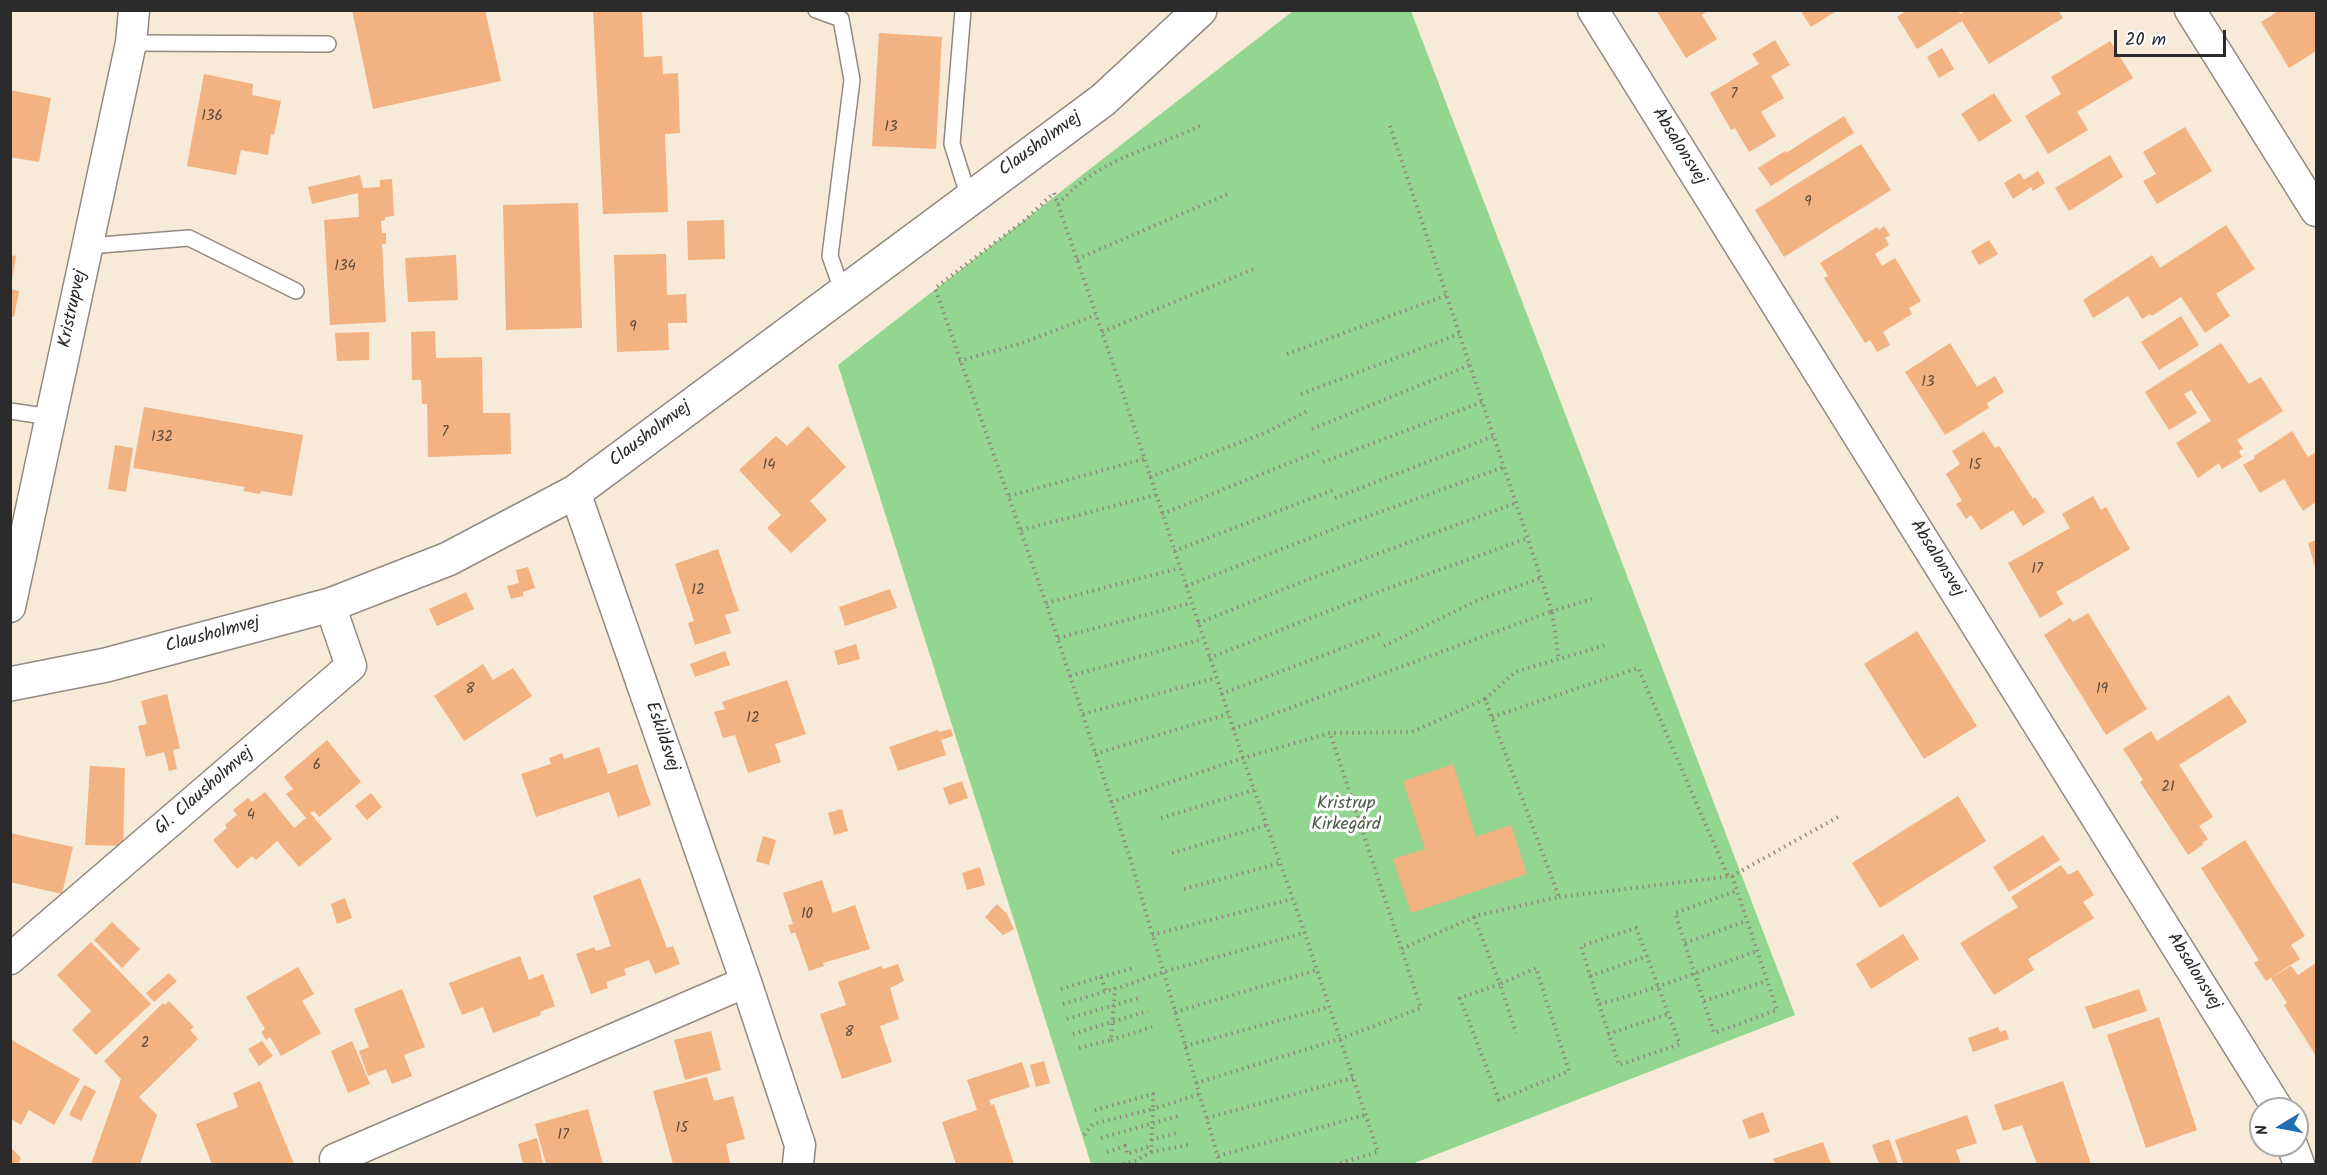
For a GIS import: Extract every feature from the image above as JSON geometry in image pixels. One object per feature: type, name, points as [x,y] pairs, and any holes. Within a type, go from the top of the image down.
[{"type":"street","name":"Kristrupvej","points":[[10,607],[131,43],[134,10]]},
{"type":"street","name":"Clausholmvej","points":[[10,684],[106,665],[330,605],[448,559],[575,492],[1103,100],[1200,10]]},
{"type":"street","name":"Absalonsvej","points":[[1593,10],[2271,1097]]},
{"type":"street","points":[[2190,10],[2316,211]]},
{"type":"street","name":"Eskildsvej","points":[[575,492],[746,981],[800,1145],[798,1164]]},
{"type":"street","name":"Gl. Clausholmvej","points":[[10,959],[351,666],[330,605]]},
{"type":"street","points":[[335,1159],[746,981]]},
{"type":"lane","points":[[816,10],[841,19],[852,80],[830,256],[843,293]]},
{"type":"lane","points":[[963,10],[952,144],[969,198]]},
{"type":"lane","points":[[131,43],[328,44]]},
{"type":"lane","points":[[88,246],[189,238],[296,291]]},
{"type":"lane","points":[[10,411],[51,417]]},
{"type":"path","points":[[1058,204],[1079,184],[1115,162],[1203,124]]},
{"type":"path","points":[[1390,126],[1552,611],[1559,660]]},
{"type":"path","points":[[1220,1164],[1111,802],[1047,603],[959,361],[935,288],[1025,220],[1054,193],[1221,694],[1378,1152],[1337,1164]]},
{"type":"path","points":[[1077,259],[1230,193]]},
{"type":"path","points":[[1102,332],[1256,268]]},
{"type":"path","points":[[1287,354],[1447,295]]},
{"type":"path","points":[[959,361],[1022,343],[1096,315]]},
{"type":"path","points":[[1301,394],[1459,334]]},
{"type":"path","points":[[1312,429],[1470,365]]},
{"type":"path","points":[[1323,462],[1482,402]]},
{"type":"path","points":[[1150,477],[1267,432],[1307,411]]},
{"type":"path","points":[[1335,498],[1494,435]]},
{"type":"path","points":[[1162,514],[1319,451]]},
{"type":"path","points":[[1009,496],[1144,459]]},
{"type":"path","points":[[1186,586],[1504,467]]},
{"type":"path","points":[[1174,551],[1333,490]]},
{"type":"path","points":[[1021,530],[1156,495]]},
{"type":"path","points":[[1198,623],[1312,578],[1516,503]]},
{"type":"path","points":[[1209,658],[1367,596],[1528,538]]},
{"type":"path","points":[[1047,603],[1180,568]]},
{"type":"path","points":[[1384,646],[1478,600],[1541,578]]},
{"type":"path","points":[[1233,729],[1552,611],[1592,599]]},
{"type":"path","points":[[1058,638],[1191,603]]},
{"type":"path","points":[[1221,694],[1380,634]]},
{"type":"path","points":[[1070,676],[1203,639]]},
{"type":"path","points":[[1111,802],[1243,758],[1330,733],[1412,732],[1485,699],[1515,672],[1606,645]]},
{"type":"path","points":[[1492,717],[1638,668],[1730,876],[1736,891],[1777,1010],[1714,1033],[1675,913],[1736,891]]},
{"type":"path","points":[[1083,714],[1216,678]]},
{"type":"path","points":[[1485,699],[1559,897]]},
{"type":"path","points":[[1095,754],[1228,714]]},
{"type":"path","points":[[1196,1083],[1340,1039],[1421,1008],[1330,733]]},
{"type":"path","points":[[1161,818],[1254,790]]},
{"type":"path","points":[[1401,949],[1474,917],[1559,897],[1730,876],[1838,817]]},
{"type":"path","points":[[1172,853],[1267,825]]},
{"type":"path","points":[[1184,889],[1280,863]]},
{"type":"path","points":[[1152,935],[1292,899]]},
{"type":"path","points":[[1474,917],[1516,1033]]},
{"type":"path","points":[[1685,943],[1746,921]]},
{"type":"path","points":[[1636,928],[1680,1044],[1619,1065],[1590,976],[1581,946],[1636,928]]},
{"type":"path","points":[[1063,1004],[1163,972],[1304,933]]},
{"type":"path","points":[[1599,1004],[1757,951]]},
{"type":"path","points":[[1590,976],[1647,956]]},
{"type":"path","points":[[1061,989],[1134,968]]},
{"type":"path","points":[[1536,968],[1569,1071],[1499,1100],[1460,998],[1500,984],[1536,968]]},
{"type":"path","points":[[1175,1012],[1317,970]]},
{"type":"path","points":[[1101,977],[1106,992]]},
{"type":"path","points":[[1704,1002],[1767,981]]},
{"type":"path","points":[[1111,1040],[1115,989]]},
{"type":"path","points":[[1067,1019],[1142,996]]},
{"type":"path","points":[[1185,1046],[1329,1007]]},
{"type":"path","points":[[1073,1034],[1148,1011]]},
{"type":"path","points":[[1608,1034],[1668,1014]]},
{"type":"path","points":[[1079,1048],[1152,1027]]},
{"type":"path","points":[[1206,1118],[1353,1078]]},
{"type":"path","points":[[1092,1111],[1153,1094],[1151,1152]]},
{"type":"path","points":[[1084,1135],[1093,1124],[1200,1094]]},
{"type":"path","points":[[1218,1156],[1365,1115]]},
{"type":"path","points":[[1101,1138],[1178,1116]]},
{"type":"path","points":[[1151,1140],[1180,1132]]},
{"type":"path","points":[[1123,1164],[1135,1161],[1151,1152],[1188,1145]]},
{"type":"path","points":[[1107,1152],[1125,1146],[1127,1154],[1151,1146]]},
{"type":"green space","name":"Kristrup Kirkegård","points":[[1293,11],[1411,11],[1795,1015],[1412,1164],[1091,1164],[838,365]]},
{"type":"building","points":[[352,10],[485,10],[501,81],[373,109]]},
{"type":"building","points":[[593,10],[642,10],[644,57],[662,56],[663,74],[678,73],[680,133],[665,134],[668,212],[603,214]]},
{"type":"building","points":[[1656,10],[1709,10],[1702,15],[1717,39],[1686,58]]},
{"type":"building","points":[[1805,10],[1838,10],[1811,27],[1802,13]]},
{"type":"building","points":[[1907,10],[1958,10],[1960,14],[1966,10],[2058,10],[2063,18],[1989,64],[1962,21],[1917,49],[1897,17]]},
{"type":"building","points":[[2280,10],[2316,10],[2316,51],[2289,68],[2261,22]]},
{"type":"building","points":[[879,33],[942,37],[936,149],[872,146]]},
{"type":"building","points":[[1775,40],[1790,65],[1771,76],[1784,98],[1761,112],[1776,136],[1749,152],[1735,128],[1731,130],[1710,93],[1759,64],[1752,54]]},
{"type":"building","points":[[2110,41],[2133,78],[2077,112],[2088,130],[2048,154],[2025,116],[2061,94],[2051,77]]},
{"type":"building","points":[[1942,48],[1954,69],[1939,78],[1927,57]]},
{"type":"building","points":[[204,74],[253,84],[252,95],[281,101],[274,135],[271,134],[268,155],[241,150],[236,175],[187,166]]},
{"type":"building","points":[[10,90],[51,98],[39,162],[10,157]]},
{"type":"building","points":[[1994,93],[2012,121],[1979,142],[1961,114]]},
{"type":"building","points":[[1844,116],[1854,133],[1771,186],[1758,168]]},
{"type":"building","points":[[2185,127],[2212,171],[2157,204],[2143,181],[2156,174],[2143,152]]},
{"type":"building","points":[[1861,144],[1891,190],[1784,257],[1755,210]]},
{"type":"building","points":[[2110,155],[2123,177],[2069,211],[2055,188]]},
{"type":"building","points":[[2038,171],[2045,183],[2033,191],[2031,187],[2013,199],[2004,183],[2020,173],[2024,180]]},
{"type":"building","points":[[360,175],[363,188],[380,187],[380,180],[392,179],[394,216],[385,217],[385,220],[381,221],[382,233],[386,233],[386,244],[382,244],[386,322],[330,325],[324,220],[359,217],[358,193],[312,204],[308,187]]},
{"type":"building","points":[[578,203],[582,328],[506,330],[503,205]]},
{"type":"building","points":[[724,220],[725,259],[688,260],[687,221]]},
{"type":"building","points":[[2226,225],[2255,269],[2216,294],[2230,316],[2205,333],[2181,297],[2152,316],[2150,314],[2142,319],[2128,296],[2093,318],[2083,300],[2152,255],[2160,268]]},
{"type":"building","points":[[1884,226],[1890,235],[1885,238],[1889,245],[1875,254],[1882,266],[1895,258],[1921,301],[1909,308],[1912,314],[1883,332],[1890,345],[1877,352],[1870,340],[1865,343],[1824,278],[1828,276],[1820,263],[1877,227],[1879,230]]},
{"type":"building","points":[[1989,240],[1998,254],[1979,265],[1971,251]]},
{"type":"building","points":[[666,254],[667,295],[686,294],[687,323],[668,323],[669,350],[617,352],[614,255]]},
{"type":"building","points":[[10,255],[16,256],[12,280],[10,280]]},
{"type":"building","points":[[456,255],[458,300],[408,302],[405,258]]},
{"type":"building","points":[[10,289],[19,291],[14,317],[10,316]]},
{"type":"building","points":[[2181,316],[2199,345],[2159,370],[2141,342]]},
{"type":"building","points":[[435,331],[436,358],[482,357],[483,413],[510,413],[511,454],[428,457],[427,404],[422,404],[421,380],[412,380],[411,332]]},
{"type":"building","points":[[369,332],[369,360],[337,361],[335,333]]},
{"type":"building","points":[[1950,343],[1977,387],[1995,376],[2004,392],[1987,403],[1989,408],[1945,435],[1905,372]]},
{"type":"building","points":[[2221,343],[2249,384],[2261,377],[2283,411],[2237,440],[2243,449],[2239,451],[2242,457],[2222,469],[2219,463],[2198,478],[2176,443],[2211,421],[2191,390],[2184,394],[2197,413],[2169,430],[2145,392]]},
{"type":"building","points":[[144,407],[303,435],[292,496],[261,491],[260,494],[243,491],[245,487],[133,468]]},
{"type":"building","points":[[808,426],[846,467],[810,501],[827,520],[791,553],[767,528],[781,515],[739,470],[776,436],[787,446]]},
{"type":"building","points":[[1984,431],[1995,448],[1999,446],[2033,499],[2035,497],[2045,512],[2023,526],[2013,510],[1981,530],[1971,515],[1966,519],[1956,504],[1962,501],[1946,474],[1960,464],[1952,451]]},
{"type":"building","points":[[2292,431],[2308,457],[2316,452],[2316,502],[2303,511],[2284,479],[2260,493],[2243,465]]},
{"type":"building","points":[[115,445],[133,448],[126,492],[108,489]]},
{"type":"building","points":[[2093,496],[2101,510],[2106,507],[2130,549],[2056,592],[2063,604],[2040,618],[2008,563],[2070,528],[2062,514]]},
{"type":"building","points":[[2316,540],[2316,570],[2308,543]]},
{"type":"building","points":[[718,549],[739,611],[725,615],[731,633],[695,645],[688,623],[694,621],[675,564]]},
{"type":"building","points":[[528,567],[535,588],[523,592],[523,596],[511,599],[507,586],[519,583],[516,570]]},
{"type":"building","points":[[890,589],[897,608],[845,626],[839,607]]},
{"type":"building","points":[[466,592],[474,609],[437,626],[429,609]]},
{"type":"building","points":[[2088,613],[2147,709],[2106,735],[2044,635],[2070,618],[2073,622]]},
{"type":"building","points":[[1917,631],[1977,726],[1924,759],[1864,664]]},
{"type":"building","points":[[856,644],[860,659],[838,665],[834,651]]},
{"type":"building","points":[[725,651],[730,665],[695,677],[690,664]]},
{"type":"building","points":[[483,664],[493,680],[513,668],[532,696],[464,741],[434,696]]},
{"type":"building","points":[[787,680],[806,734],[775,744],[781,762],[748,773],[735,735],[723,738],[714,712],[725,709],[722,702]]},
{"type":"building","points":[[167,694],[180,748],[173,750],[177,769],[169,771],[164,752],[146,757],[138,726],[147,724],[141,701]]},
{"type":"building","points":[[2229,695],[2247,722],[2179,765],[2213,817],[2199,826],[2208,839],[2188,855],[2140,782],[2143,780],[2123,749],[2151,731],[2157,741]]},
{"type":"building","points":[[951,729],[953,736],[941,740],[946,755],[898,771],[889,747],[938,730],[939,732]]},
{"type":"building","points":[[327,740],[361,782],[319,817],[314,811],[310,813],[332,839],[299,867],[277,841],[256,860],[252,856],[237,869],[213,840],[237,815],[233,810],[248,798],[252,802],[265,792],[294,828],[306,818],[286,794],[293,789],[284,777]]},
{"type":"building","points":[[599,747],[608,774],[637,764],[651,805],[618,817],[609,792],[536,817],[521,774],[551,764],[549,758],[562,753],[564,759]]},
{"type":"building","points":[[1453,764],[1476,837],[1511,825],[1527,874],[1411,913],[1393,859],[1425,849],[1403,781]]},
{"type":"building","points":[[90,766],[125,768],[123,846],[85,845]]},
{"type":"building","points":[[962,781],[968,798],[949,805],[943,788]]},
{"type":"building","points":[[371,793],[382,807],[367,820],[355,806]]},
{"type":"building","points":[[1958,796],[1986,841],[1880,908],[1852,863]]},
{"type":"building","points":[[842,809],[848,831],[834,835],[828,813]]},
{"type":"building","points":[[10,833],[73,847],[62,894],[10,882]]},
{"type":"building","points":[[2043,835],[2060,860],[2009,892],[1993,867]]},
{"type":"building","points":[[763,836],[776,840],[769,865],[756,861]]},
{"type":"building","points":[[2245,840],[2305,936],[2291,945],[2300,959],[2266,981],[2254,963],[2259,960],[2201,868]]},
{"type":"building","points":[[2061,865],[2068,875],[2078,870],[2094,895],[2083,902],[2094,918],[2028,959],[2034,970],[1994,995],[1960,943],[2018,907],[2011,897]]},
{"type":"building","points":[[980,867],[985,885],[967,890],[962,873]]},
{"type":"building","points":[[640,878],[667,948],[673,946],[680,964],[655,974],[649,960],[624,969],[626,975],[606,982],[608,988],[591,994],[576,954],[594,947],[596,951],[611,946],[593,896]]},
{"type":"building","points":[[822,880],[833,913],[855,905],[870,949],[823,963],[824,966],[809,971],[795,932],[791,934],[788,925],[793,924],[783,893]]},
{"type":"building","points":[[345,898],[352,918],[337,924],[331,904]]},
{"type":"building","points":[[997,904],[1007,914],[1014,929],[1003,935],[985,917]]},
{"type":"building","points":[[112,922],[140,949],[122,968],[94,940]]},
{"type":"building","points":[[1903,934],[1919,959],[1871,989],[1856,964]]},
{"type":"building","points":[[91,942],[151,1004],[96,1055],[72,1030],[91,1011],[57,975]]},
{"type":"building","points":[[520,956],[529,980],[543,974],[555,1006],[540,1012],[541,1015],[493,1033],[483,1007],[462,1015],[449,983]]},
{"type":"building","points":[[2316,963],[2316,1056],[2284,1005],[2287,1003],[2271,978],[2291,966],[2298,975]]},
{"type":"building","points":[[898,964],[904,981],[890,988],[899,1019],[880,1026],[892,1062],[842,1079],[820,1014],[846,1005],[838,982],[881,966],[883,969]]},
{"type":"building","points":[[298,967],[314,994],[302,1001],[321,1033],[281,1056],[270,1037],[266,1040],[261,1032],[265,1029],[246,997]]},
{"type":"building","points":[[169,973],[177,981],[154,1002],[146,993]]},
{"type":"building","points":[[402,989],[425,1047],[404,1055],[412,1076],[392,1084],[386,1069],[368,1076],[359,1051],[369,1047],[354,1009]]},
{"type":"building","points":[[2139,989],[2147,1011],[2093,1029],[2085,1007]]},
{"type":"building","points":[[169,1001],[194,1027],[190,1030],[198,1039],[139,1097],[157,1115],[140,1164],[91,1164],[121,1079],[104,1061],[163,1003],[165,1005]]},
{"type":"building","points":[[2159,1017],[2197,1130],[2146,1148],[2107,1035]]},
{"type":"building","points":[[1998,1027],[2000,1032],[2006,1030],[2009,1039],[1973,1052],[1968,1038]]},
{"type":"building","points":[[711,1031],[721,1070],[685,1080],[674,1040]]},
{"type":"building","points":[[10,1039],[80,1079],[54,1125],[29,1110],[21,1125],[10,1118]]},
{"type":"building","points":[[262,1041],[273,1056],[259,1066],[248,1049]]},
{"type":"building","points":[[352,1041],[370,1084],[348,1093],[331,1051]]},
{"type":"building","points":[[1044,1061],[1050,1083],[1036,1087],[1030,1065]]},
{"type":"building","points":[[1022,1062],[1030,1087],[989,1100],[991,1105],[994,1104],[1014,1164],[956,1164],[942,1122],[977,1110],[967,1080]]},
{"type":"building","points":[[707,1077],[714,1101],[733,1096],[745,1139],[726,1144],[730,1164],[673,1164],[653,1091]]},
{"type":"building","points":[[260,1081],[294,1164],[212,1164],[196,1124],[238,1107],[233,1093]]},
{"type":"building","points":[[2063,1081],[2091,1164],[2037,1164],[2022,1125],[2003,1131],[1994,1105]]},
{"type":"building","points":[[84,1085],[96,1091],[81,1121],[69,1115]]},
{"type":"building","points":[[588,1109],[603,1164],[546,1164],[535,1124]]},
{"type":"building","points":[[1763,1112],[1770,1132],[1749,1139],[1742,1120]]},
{"type":"building","points":[[1967,1115],[1977,1143],[1956,1150],[1961,1164],[1903,1164],[1895,1140]]},
{"type":"building","points":[[537,1138],[543,1164],[523,1164],[518,1144]]},
{"type":"building","points":[[1889,1139],[1898,1164],[1879,1164],[1872,1145]]},
{"type":"building","points":[[1823,1142],[1831,1164],[1775,1164],[1773,1159]]},
{"type":"building","points":[[10,1147],[21,1158],[18,1164],[10,1164]]}]
